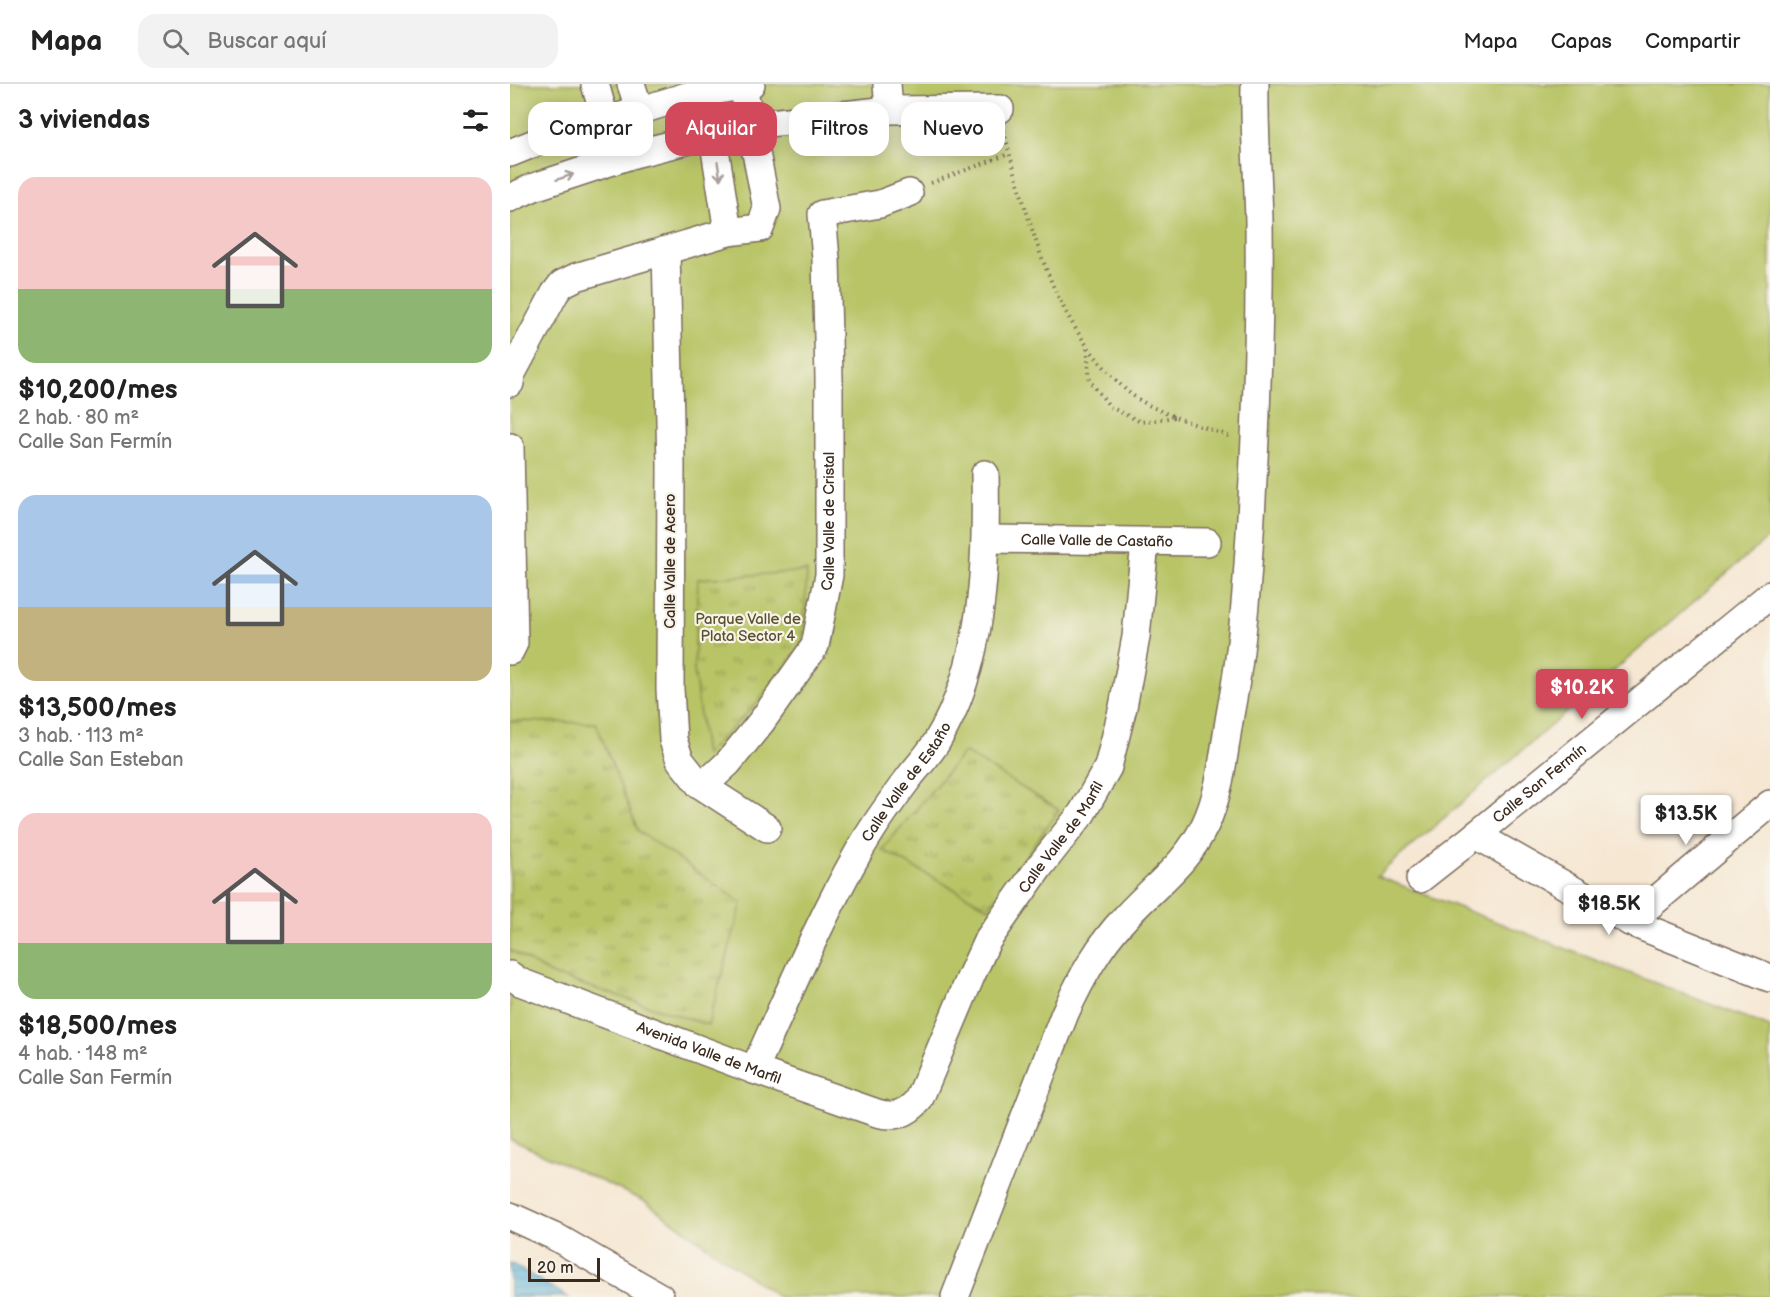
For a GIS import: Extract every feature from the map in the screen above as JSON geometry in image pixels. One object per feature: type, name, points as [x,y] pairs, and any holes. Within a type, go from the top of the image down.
[{"type":"street","points":[[595,84],[611,102]]},
{"type":"street","points":[[626,102],[631,84]]},
{"type":"street","points":[[955,1297],[1065,1013],[1082,978],[1100,948],[1125,917],[1167,878],[1191,850],[1206,823],[1215,797],[1235,691],[1246,603],[1257,381],[1259,223],[1256,84]]},
{"type":"street","points":[[653,107],[687,96],[747,85],[748,102]]},
{"type":"street","points":[[706,92],[708,102]]},
{"type":"street","points":[[777,120],[888,97],[935,102]]},
{"type":"street","points":[[510,153],[528,146]]},
{"type":"street","points":[[510,198],[534,187],[628,156]]},
{"type":"street","points":[[716,156],[728,232]]},
{"type":"street","points":[[510,382],[511,375],[562,284],[576,277],[728,232],[760,228],[767,209],[756,156]]},
{"type":"street","name":"Calle Valle de Cristal","points":[[699,784],[714,776],[728,763],[762,721],[815,646],[829,575],[829,378],[826,259],[822,214],[880,204],[909,193]]},
{"type":"street","name":"Calle Valle de Acero","points":[[666,250],[671,465],[670,689],[673,740],[680,760],[699,784],[767,828]]},
{"type":"street","points":[[510,447],[514,643],[510,651]]},
{"type":"street","name":"Calle Valle de Estaño","points":[[754,1070],[831,902],[859,851],[886,809],[935,745],[953,713],[971,657],[984,580],[987,539],[985,474]]},
{"type":"street","name":"Calle Valle de Castaño","points":[[987,539],[1207,542]]},
{"type":"street","name":"Calle Valle de Marfil","points":[[911,1110],[919,1100],[970,976],[987,941],[1040,866],[1082,813],[1108,767],[1123,707],[1136,637],[1145,542]]},
{"type":"street","name":"Calle San Fermín","points":[[1420,879],[1770,595]]},
{"type":"street","points":[[1630,922],[1770,804]]},
{"type":"street","name":"Calle San Fermín","points":[[1476,835],[1630,922],[1770,978]]},
{"type":"street","name":"Avenida Valle de Marfil","points":[[510,975],[520,982],[754,1070],[877,1113],[888,1116],[911,1110]]},
{"type":"street","points":[[510,1216],[554,1236],[660,1297]]},
{"type":"path","points":[[1005,134],[1030,223],[1050,280],[1074,328],[1087,348],[1137,399],[1174,417],[1222,434]]},
{"type":"path","points":[[909,193],[945,177],[1009,154]]},
{"type":"path","points":[[1087,348],[1090,381],[1110,407],[1141,422],[1174,417]]},
{"type":"green space","points":[[510,84],[1770,84],[1770,536],[1377,876],[1770,1027],[1770,1297],[778,1297],[644,1201],[510,1139]]},
{"type":"green space","name":"Parque Valle de Plata Sector 4","points":[[807,571],[803,643],[757,703],[705,755],[694,670],[698,579]]},
{"type":"green space","points":[[510,721],[596,723],[638,831],[742,903],[708,1025],[550,974],[510,950]]},
{"type":"green space","points":[[964,752],[1059,810],[989,908],[882,850]]},
{"type":"water","points":[[510,1263],[568,1297],[510,1297]]}]
